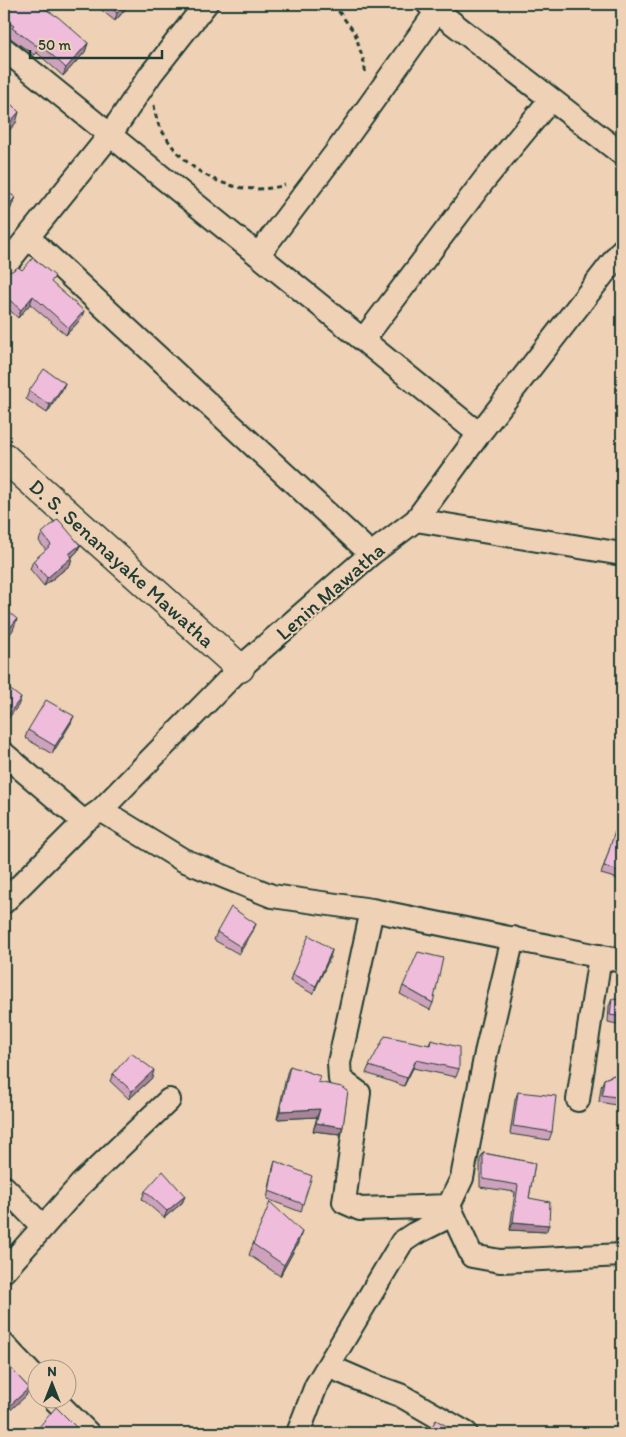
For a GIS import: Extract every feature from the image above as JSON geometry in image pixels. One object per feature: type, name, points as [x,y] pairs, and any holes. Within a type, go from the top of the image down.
[{"type":"main road","name":"D. S. Senanayake Mawatha","points":[[4,458],[240,668]]},
{"type":"street","points":[[4,267],[110,135],[199,6]]},
{"type":"street","points":[[258,255],[337,151],[433,8],[622,154]]},
{"type":"street","points":[[4,49],[479,434]]},
{"type":"street","points":[[364,340],[485,179],[551,99]]},
{"type":"street","points":[[28,237],[371,554]]},
{"type":"street","name":"Lenin Mawatha","points":[[4,902],[240,668],[371,554],[416,520],[479,434],[622,250]]},
{"type":"street","points":[[416,520],[622,554]]},
{"type":"street","points":[[4,754],[92,816],[183,860],[272,896],[372,910],[622,961]]},
{"type":"street","points":[[372,910],[339,1063],[340,1079],[359,1093],[344,1202],[360,1209],[449,1206]]},
{"type":"street","points":[[298,1433],[316,1386],[402,1242],[442,1220],[462,1178],[486,1053],[513,938]]},
{"type":"street","points":[[578,1100],[600,956]]},
{"type":"street","points":[[4,1271],[80,1186],[169,1100]]},
{"type":"street","points":[[4,1187],[43,1227]]},
{"type":"street","points":[[449,1206],[472,1256],[500,1261],[622,1255]]},
{"type":"street","points":[[4,1345],[28,1370]]},
{"type":"street","points":[[328,1366],[400,1395],[466,1433]]},
{"type":"street","points":[[66,1410],[88,1433]]},
{"type":"path","points":[[333,4],[355,33],[366,66],[365,83]]},
{"type":"path","points":[[152,100],[159,125],[177,154],[204,176],[237,188],[271,189],[288,184]]},
{"type":"building","points":[[4,4],[37,4],[58,17],[88,43],[66,68],[39,43],[37,46],[12,28],[14,26],[4,19]]},
{"type":"building","points":[[106,4],[126,4],[117,13]]},
{"type":"building","points":[[4,97],[19,112],[4,129]]},
{"type":"building","points":[[4,190],[15,197],[4,213]]},
{"type":"building","points":[[33,258],[55,276],[51,282],[84,311],[69,328],[33,296],[21,310],[4,295],[4,276],[7,272],[18,267],[22,270]]},
{"type":"building","points":[[44,369],[65,383],[50,405],[29,391]]},
{"type":"building","points":[[58,519],[80,545],[69,554],[72,557],[47,578],[33,561],[51,545],[42,533]]},
{"type":"building","points":[[4,608],[17,619],[4,635]]},
{"type":"building","points":[[4,685],[21,698],[4,720]]},
{"type":"building","points":[[46,700],[74,716],[55,746],[28,730]]},
{"type":"building","points":[[616,828],[622,830],[622,872],[604,866]]},
{"type":"building","points":[[231,907],[256,924],[241,947],[217,932]]},
{"type":"building","points":[[309,935],[332,950],[316,986],[292,974]]},
{"type":"building","points":[[418,952],[443,958],[433,1003],[403,986]]},
{"type":"building","points":[[612,999],[622,1000],[622,1017],[610,1015]]},
{"type":"building","points":[[385,1036],[430,1045],[431,1040],[459,1047],[459,1069],[416,1060],[407,1078],[369,1066]]},
{"type":"building","points":[[131,1053],[154,1070],[132,1091],[113,1074]]},
{"type":"building","points":[[290,1066],[320,1076],[318,1082],[342,1087],[348,1091],[343,1127],[316,1123],[320,1109],[280,1111]]},
{"type":"building","points":[[622,1072],[622,1098],[602,1095],[604,1079]]},
{"type":"building","points":[[518,1092],[556,1096],[552,1132],[513,1126]]},
{"type":"building","points":[[483,1153],[535,1163],[529,1198],[550,1202],[549,1225],[513,1222],[518,1185],[483,1179]]},
{"type":"building","points":[[275,1161],[312,1176],[303,1204],[269,1191]]},
{"type":"building","points":[[163,1171],[185,1196],[167,1211],[145,1191]]},
{"type":"building","points":[[270,1202],[302,1232],[284,1265],[253,1244]]},
{"type":"building","points":[[4,1361],[28,1389],[6,1409],[4,1407]]},
{"type":"building","points":[[53,1410],[59,1410],[77,1428],[72,1433],[34,1433]]},
{"type":"building","points":[[436,1420],[452,1429],[457,1433],[428,1433]]},
{"type":"building","points":[[13,1429],[17,1433],[9,1433]]}]
